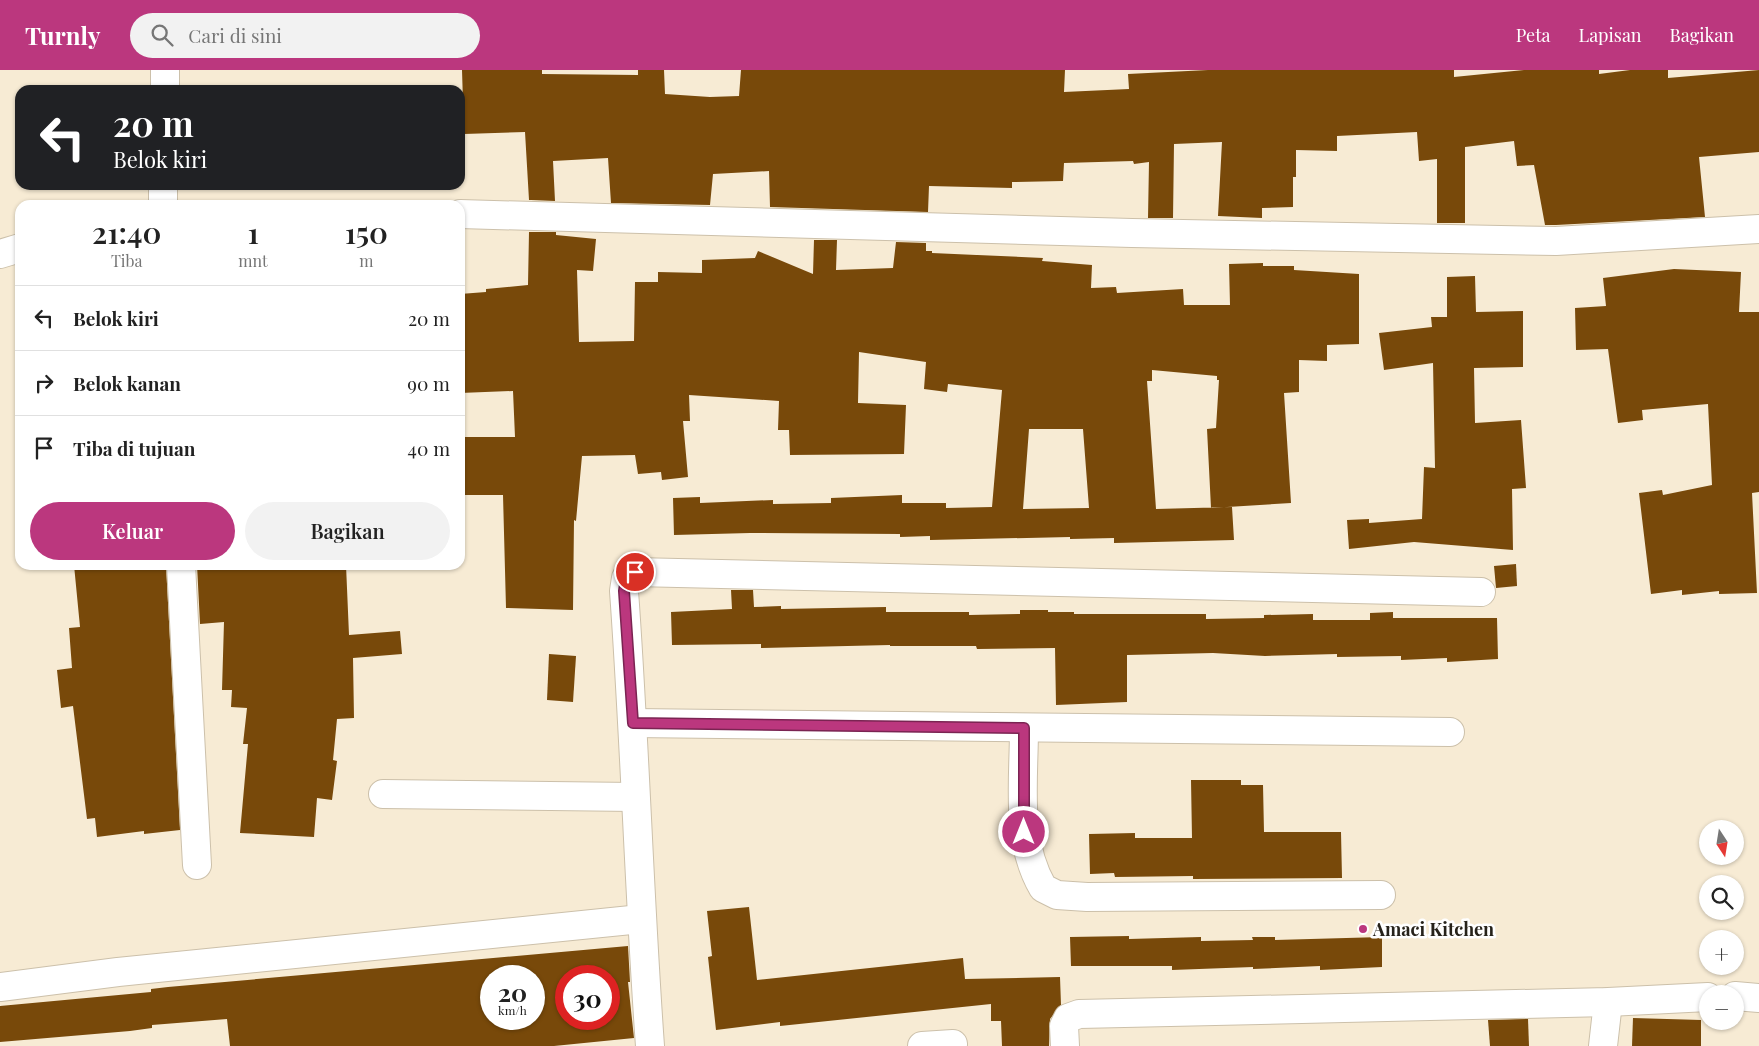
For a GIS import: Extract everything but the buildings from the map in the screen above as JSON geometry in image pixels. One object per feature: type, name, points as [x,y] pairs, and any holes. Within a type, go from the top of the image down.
[{"type":"street","points":[[165,70],[165,85]]},
{"type":"street","points":[[465,214],[1142,233],[1556,241],[1759,229]]},
{"type":"street","points":[[0,254],[15,250]]},
{"type":"street","points":[[180,570],[197,866]]},
{"type":"street","points":[[650,1046],[641,919],[633,723],[624,591],[626,578],[635,572],[1481,592]]},
{"type":"street","points":[[633,723],[1450,732]]},
{"type":"street","points":[[1024,728],[1024,832],[1028,856],[1043,888],[1057,895],[1087,897],[1381,894]]},
{"type":"street","points":[[383,794],[635,797]]},
{"type":"street","points":[[0,986],[118,972],[641,919]]},
{"type":"street","points":[[1744,997],[1759,998]]},
{"type":"street","points":[[1064,1046],[1064,1026],[1068,1018],[1079,1014],[1699,998]]},
{"type":"street","points":[[1603,1046],[1608,1002]]},
{"type":"street","points":[[922,1046],[953,1044]]},
{"type":"place","name":"Amaci Kitchen","points":[[1363,929]]},
{"type":"route","points":[[635,572],[626,578],[624,591],[633,723],[1024,728],[1024,832]]}]
